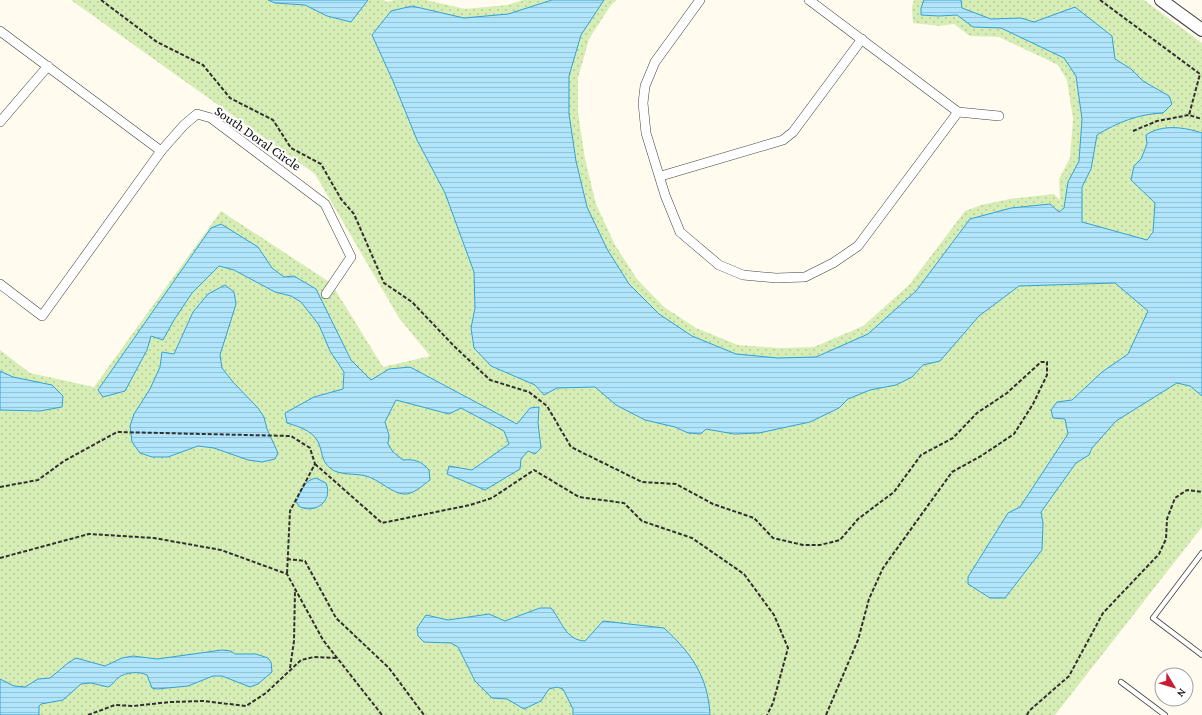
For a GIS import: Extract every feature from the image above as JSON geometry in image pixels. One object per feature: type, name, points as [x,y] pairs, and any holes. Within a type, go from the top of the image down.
[{"type":"street","points":[[700,0],[655,62],[645,86],[643,103],[646,133],[661,176],[665,195],[680,232],[718,265],[743,274],[776,278],[805,277],[833,263],[858,246],[958,112]]},
{"type":"street","points":[[809,0],[958,112],[999,116]]},
{"type":"street","points":[[1161,0],[1202,30]]},
{"type":"street","points":[[0,31],[161,151],[42,316],[0,284]]},
{"type":"street","points":[[661,176],[783,140],[793,132],[862,39]]},
{"type":"street","points":[[0,122],[48,66]]},
{"type":"street","name":"South Doral Circle","points":[[161,151],[184,125],[197,114],[211,118],[326,204],[351,257],[326,294]]},
{"type":"lane","points":[[1202,553],[1153,618],[1202,655]]},
{"type":"lane","points":[[1120,682],[1165,715]]},
{"type":"path","points":[[101,0],[156,42],[203,65],[230,98],[273,120],[291,148],[321,164],[341,199],[354,214],[384,283],[412,302],[454,346],[490,380],[529,392],[547,406],[571,447],[642,482],[676,484],[713,504],[754,518],[773,538],[803,545],[820,545],[840,540],[858,519],[894,492],[921,455],[953,438],[978,413],[1007,393],[1041,362],[1047,362],[1047,375],[1033,404],[1014,434],[952,472],[883,568],[869,599],[858,640],[826,715]]},
{"type":"path","points":[[1100,0],[1200,74],[1189,115]]},
{"type":"path","points":[[1133,131],[1157,121],[1189,115],[1202,119]]},
{"type":"path","points":[[0,487],[38,480],[64,461],[118,432],[291,436],[310,448],[315,464],[382,522],[470,505],[492,498],[534,470],[579,497],[624,503],[642,521],[692,538],[744,574],[774,615],[788,648],[773,703],[767,715]]},
{"type":"path","points":[[315,464],[290,511],[286,559],[287,574],[323,640],[382,715]]},
{"type":"path","points":[[1027,715],[1029,711],[1069,676],[1103,613],[1159,554],[1166,538],[1166,519],[1175,498],[1188,490],[1202,492]]},
{"type":"path","points":[[0,558],[89,534],[154,538],[221,550],[287,574]]},
{"type":"path","points":[[286,559],[305,561],[336,618],[389,668],[424,715]]},
{"type":"path","points":[[290,669],[294,641],[295,590]]},
{"type":"path","points":[[88,715],[115,705],[133,706],[170,702],[203,701],[246,706],[266,693],[300,660],[314,657],[337,658]]},
{"type":"green space","points":[[71,0],[384,0],[386,2],[396,0],[426,0],[465,9],[507,5],[523,0],[617,0],[611,5],[589,39],[578,78],[578,113],[585,159],[596,204],[615,245],[637,279],[664,307],[696,328],[738,345],[779,348],[814,347],[863,326],[909,285],[965,211],[981,205],[1010,199],[1054,194],[1060,200],[1059,179],[1070,158],[1073,119],[1067,80],[1058,65],[999,37],[970,36],[954,24],[939,26],[913,23],[912,7],[914,0],[1144,0],[1202,43],[1202,527],[1055,715],[0,715],[0,350],[30,373],[94,387],[221,211],[331,283],[383,367],[430,356],[399,318],[315,174]]},
{"type":"water","points":[[268,0],[368,0],[351,22],[327,16],[305,5],[275,3]]},
{"type":"water","points":[[552,0],[604,0],[581,35],[569,76],[569,114],[576,161],[587,207],[607,249],[629,284],[659,314],[692,336],[736,354],[778,358],[816,357],[868,334],[916,291],[970,219],[1011,208],[1050,204],[1059,212],[1064,208],[1068,182],[1079,161],[1082,119],[1076,76],[1064,58],[1001,28],[973,27],[957,15],[921,15],[921,8],[924,0],[961,0],[962,8],[991,19],[1021,18],[1034,22],[1075,7],[1112,36],[1115,59],[1131,69],[1143,81],[1169,96],[1172,104],[1163,113],[1137,117],[1113,126],[1097,135],[1091,169],[1082,187],[1082,222],[1147,240],[1153,232],[1155,203],[1131,180],[1134,166],[1141,159],[1147,144],[1146,135],[1159,129],[1166,128],[1181,128],[1202,133],[1202,396],[1190,386],[1177,383],[1116,421],[1092,448],[1089,455],[1076,463],[1041,512],[1043,523],[1042,550],[1005,598],[990,598],[968,584],[968,577],[1008,513],[1020,507],[1068,434],[1065,419],[1053,418],[1051,410],[1057,402],[1072,400],[1102,372],[1128,354],[1148,311],[1115,283],[1019,286],[979,316],[940,361],[923,365],[912,377],[896,385],[870,390],[848,399],[839,408],[810,422],[759,433],[734,434],[706,429],[701,434],[688,433],[675,427],[645,420],[616,405],[595,387],[557,388],[544,395],[535,385],[491,366],[474,348],[471,328],[475,308],[474,272],[445,193],[417,140],[372,35],[391,11],[412,6],[464,18],[508,14]]},
{"type":"water","points":[[221,224],[258,247],[272,268],[284,277],[294,276],[316,289],[351,360],[371,380],[389,369],[410,367],[517,424],[530,408],[539,407],[538,423],[541,448],[535,454],[528,451],[521,459],[520,469],[485,490],[447,474],[449,466],[472,470],[509,444],[504,431],[461,408],[449,414],[396,400],[385,422],[389,435],[388,444],[393,452],[403,460],[414,460],[423,464],[429,470],[430,480],[411,493],[404,494],[395,492],[366,476],[334,471],[324,461],[315,437],[303,428],[287,423],[285,413],[314,397],[343,389],[344,372],[330,351],[319,325],[301,302],[291,296],[275,292],[234,270],[219,266],[192,293],[163,340],[151,336],[147,350],[125,391],[103,397],[98,390],[211,228]]},
{"type":"water","points":[[225,285],[234,292],[236,304],[220,355],[222,368],[258,408],[264,417],[267,429],[278,453],[275,459],[262,462],[248,460],[214,448],[198,446],[168,457],[152,457],[140,453],[132,442],[130,426],[134,414],[150,389],[160,367],[162,352],[174,354],[193,312],[208,294]]},
{"type":"water","points":[[0,371],[13,377],[52,385],[63,396],[62,407],[40,411],[0,410]]},
{"type":"water","points":[[316,478],[326,483],[328,489],[325,500],[318,507],[312,509],[300,507],[296,502],[301,491],[309,481]]},
{"type":"water","points":[[540,608],[551,608],[568,634],[578,640],[585,641],[603,621],[664,628],[674,637],[690,656],[702,677],[709,701],[710,715],[573,715],[573,709],[563,689],[557,687],[549,689],[541,701],[524,709],[507,699],[492,698],[475,681],[458,647],[451,643],[424,642],[418,636],[417,628],[426,615],[448,620],[489,614],[505,621]]},
{"type":"water","points":[[222,650],[231,651],[235,654],[256,654],[268,658],[271,662],[272,672],[258,684],[250,687],[222,676],[213,676],[188,686],[157,689],[152,688],[147,675],[140,673],[128,673],[121,676],[108,687],[91,683],[81,684],[63,700],[41,704],[39,706],[39,715],[0,715],[0,679],[14,686],[25,687],[38,679],[50,678],[76,658],[105,666],[122,658],[133,656],[157,659]]}]
